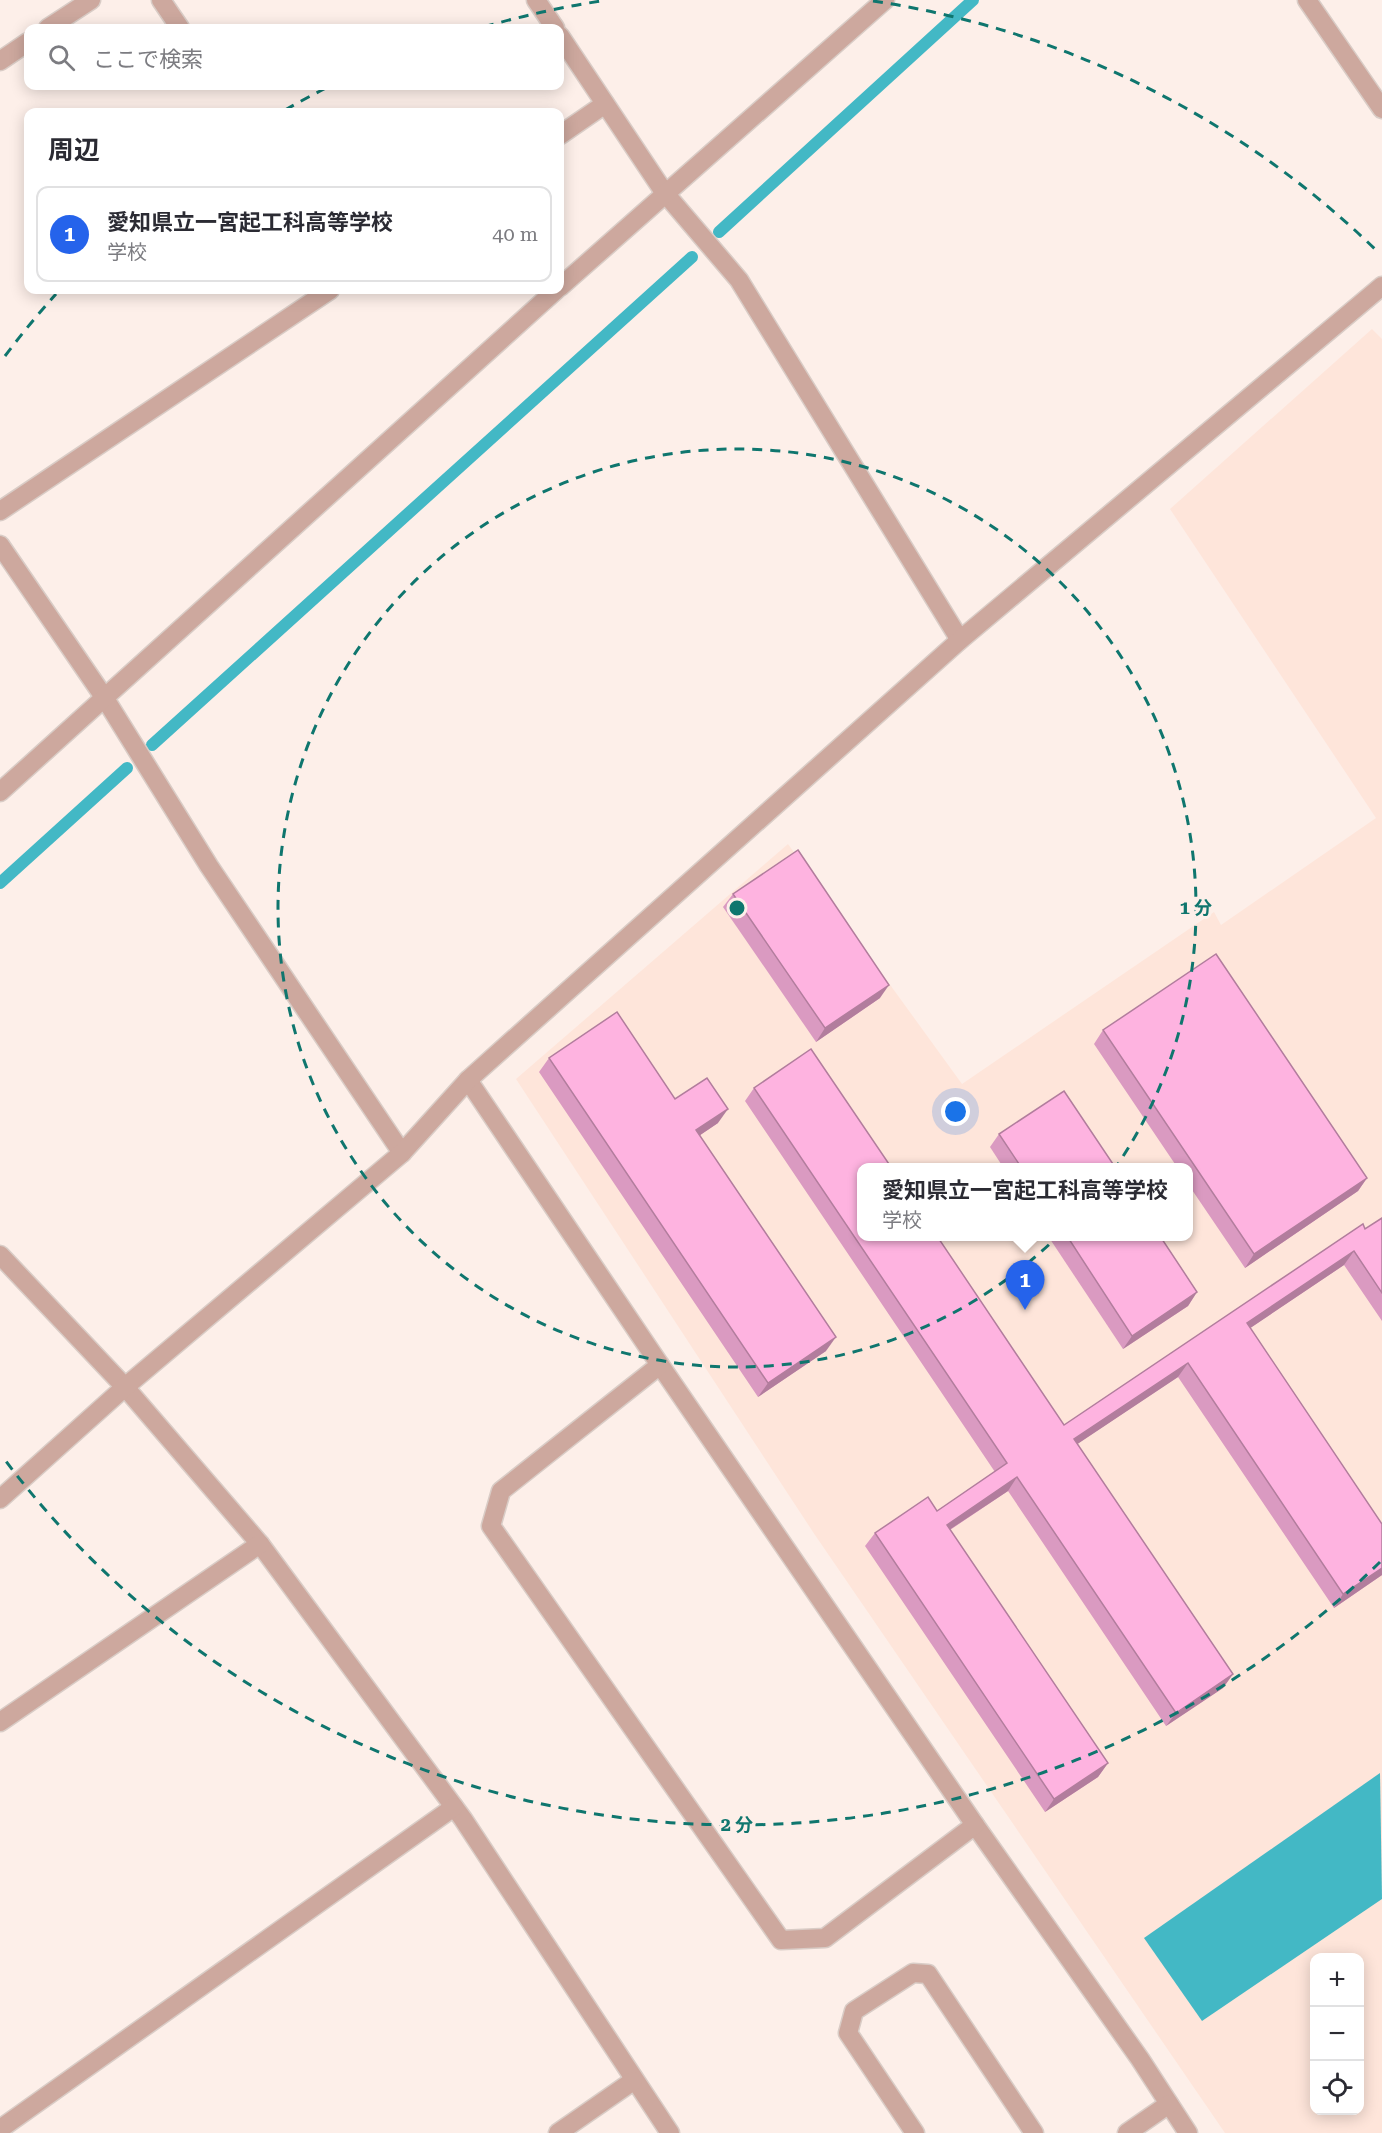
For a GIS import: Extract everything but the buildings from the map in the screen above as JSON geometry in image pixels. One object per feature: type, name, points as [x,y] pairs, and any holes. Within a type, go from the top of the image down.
[{"type":"street","points":[[54,24],[90,0]]},
{"type":"street","points":[[161,0],[177,24]]},
{"type":"street","points":[[536,0],[552,24]]},
{"type":"street","points":[[564,283],[664,192],[885,0]]},
{"type":"street","points":[[1307,0],[1382,109]]},
{"type":"street","points":[[564,42],[664,192],[739,280],[960,640]]},
{"type":"street","points":[[0,61],[24,45]]},
{"type":"street","points":[[564,132],[605,104]]},
{"type":"street","points":[[0,1499],[125,1387],[402,1153],[468,1080],[960,640],[1382,286]]},
{"type":"street","points":[[0,511],[324,294]]},
{"type":"street","points":[[0,792],[551,294]]},
{"type":"street","points":[[0,545],[104,697],[208,866],[402,1153]]},
{"type":"street","points":[[468,1080],[660,1365],[975,1825],[1140,2059],[1188,2133]]},
{"type":"street","points":[[0,1255],[125,1387],[260,1544],[454,1807],[669,2133]]},
{"type":"street","points":[[660,1365],[501,1491],[491,1526],[780,1940],[825,1938],[975,1825]]},
{"type":"street","points":[[0,1722],[260,1544]]},
{"type":"street","points":[[0,2129],[454,1807]]},
{"type":"street","points":[[915,2133],[848,2033],[854,2011],[914,1973],[928,1974],[1034,2133]]},
{"type":"street","points":[[558,2133],[633,2080]]},
{"type":"street","points":[[1127,2133],[1169,2104]]},
{"type":"shaded area","points":[[1372,329],[1382,339],[1382,2133],[1225,2133],[815,1535],[516,1079],[788,844],[962,1084],[1214,912],[1221,925],[1376,818],[1170,509]]},
{"type":"water","points":[[1380,1773],[1382,1899],[1202,2021],[1144,1938]]},
{"type":"waterway","points":[[719,232],[973,0]]},
{"type":"waterway","points":[[152,745],[692,257]]},
{"type":"waterway","points":[[0,883],[127,768]]},
{"type":"place","name":"愛知県立一宮起工科高等学校","points":[[1025,1310]]}]
